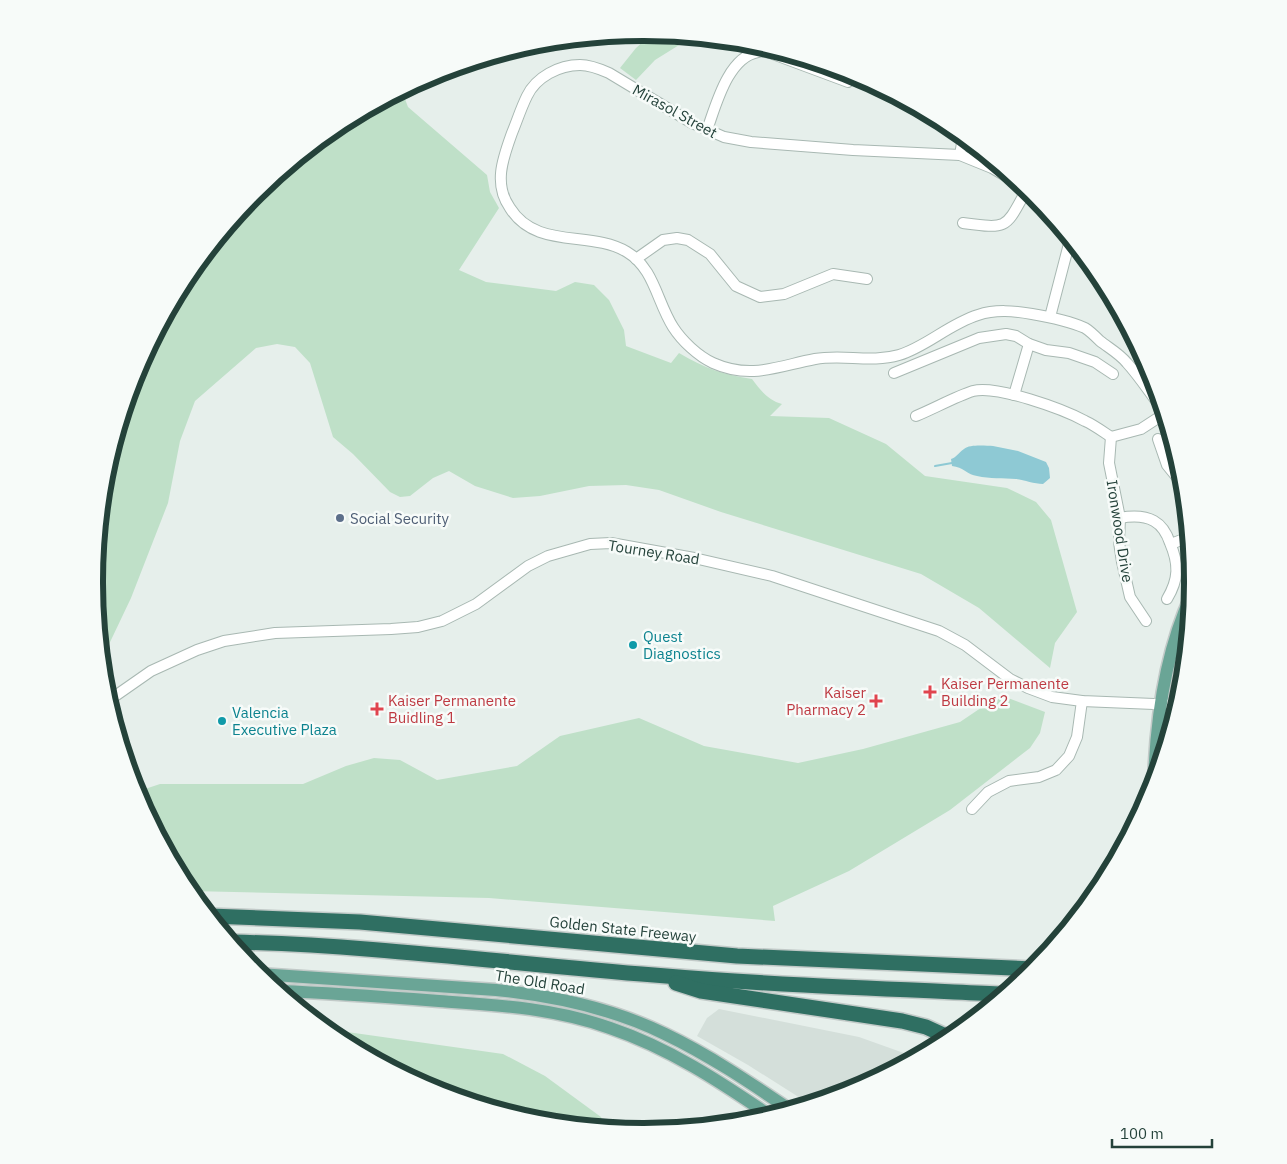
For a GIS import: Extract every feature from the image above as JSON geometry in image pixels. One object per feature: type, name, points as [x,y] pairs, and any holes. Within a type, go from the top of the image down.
[{"type":"highway","name":"Golden State Freeway","points":[[218,916],[360,922],[738,956],[1021,968]]},
{"type":"highway","points":[[240,942],[407,952],[654,975],[994,993]]},
{"type":"highway","points":[[981,966],[1026,964]]},
{"type":"highway","points":[[654,975],[701,991],[902,1021],[941,1034]]},
{"type":"main road","points":[[1155,758],[1161,704],[1174,642],[1183,618]]},
{"type":"main road","name":"The Old Road","points":[[272,975],[496,990],[534,994],[578,1003],[636,1022],[672,1037],[725,1066],[782,1104]]},
{"type":"main road","name":"The Old Road","points":[[290,992],[517,1006],[566,1015],[609,1027],[667,1051],[715,1078],[761,1109]]},
{"type":"street","points":[[706,130],[733,68],[747,56],[754,53]]},
{"type":"street","name":"Mirasol Street","points":[[636,259],[626,252],[603,242],[542,234],[518,219],[509,208],[502,191],[500,177],[502,161],[528,93],[540,79],[554,70],[581,65],[609,73],[692,123],[724,137],[751,142],[852,150],[960,155],[991,168]]},
{"type":"street","points":[[811,68],[848,82]]},
{"type":"street","points":[[960,155],[962,145]]},
{"type":"street","points":[[963,223],[994,227],[1006,223],[1013,215],[1022,196]]},
{"type":"street","points":[[867,279],[833,274],[784,294],[760,297],[736,286],[710,254],[688,240],[676,238],[663,240],[636,259],[644,268],[656,289],[672,325],[684,341],[712,362],[743,371],[763,371],[818,359],[884,358],[902,354],[956,323],[981,314],[1008,310],[1050,317],[1086,329],[1126,361],[1150,393]]},
{"type":"street","points":[[1050,317],[1068,247]]},
{"type":"street","points":[[894,373],[979,338],[1006,334],[1016,336],[1029,344],[1046,350],[1069,353],[1095,362],[1114,374]]},
{"type":"street","points":[[923,343],[931,358]]},
{"type":"street","points":[[1014,395],[1029,344]]},
{"type":"street","points":[[916,416],[973,391],[984,389],[1014,395],[1063,410],[1084,420],[1111,437],[1141,429],[1159,417]]},
{"type":"street","name":"Ironwood Drive","points":[[1111,437],[1109,463],[1120,518],[1119,542],[1130,597],[1146,621]]},
{"type":"street","points":[[1158,439],[1167,465],[1173,472]]},
{"type":"street","points":[[1120,518],[1138,516],[1152,520],[1165,530],[1177,566],[1174,582],[1167,599]]},
{"type":"street","points":[[1171,544],[1182,540]]},
{"type":"street","name":"Tourney Road","points":[[115,696],[151,672],[197,650],[224,641],[275,633],[409,628],[442,621],[476,604],[528,566],[548,556],[590,544],[611,543],[694,558],[772,576],[939,630],[966,645],[1010,679],[1052,698],[1170,705]]},
{"type":"street","points":[[972,809],[988,792],[1009,781],[1039,777],[1056,770],[1069,756],[1077,737],[1082,701]]},
{"type":"shaded area","points":[[719,1009],[859,1037],[907,1054],[850,1082],[801,1099],[697,1036],[707,1018]]},
{"type":"green space","points":[[644,41],[683,42],[655,60],[636,80],[620,68]]},
{"type":"green space","points":[[404,97],[408,107],[487,175],[490,192],[499,208],[459,270],[486,282],[556,291],[575,282],[594,285],[609,300],[624,330],[626,346],[671,363],[679,353],[714,370],[752,379],[768,397],[782,404],[770,416],[829,418],[886,444],[925,476],[1007,488],[1036,502],[1051,520],[1077,612],[1055,643],[1050,668],[979,608],[921,574],[721,512],[659,490],[626,485],[589,486],[540,496],[513,498],[475,486],[449,471],[433,478],[410,496],[400,497],[390,492],[353,454],[333,437],[310,363],[295,347],[277,344],[256,348],[195,401],[180,441],[168,503],[131,598],[107,649],[103,582],[104,547],[107,511],[113,477],[131,408],[144,375],[175,312],[214,253],[237,225],[287,175],[343,132]]},
{"type":"green space","points":[[1000,695],[1045,712],[1040,733],[1030,748],[950,810],[849,871],[773,906],[775,921],[489,898],[200,891],[175,852],[144,789],[160,784],[303,784],[346,766],[374,758],[400,760],[437,780],[517,766],[560,736],[639,718],[704,746],[798,763],[863,749],[960,722]]},
{"type":"green space","points":[[342,1031],[503,1054],[545,1076],[601,1117],[603,1121],[538,1112],[470,1094],[404,1067]]},
{"type":"water","points":[[993,446],[1018,451],[1046,462],[1050,478],[1043,484],[1016,479],[987,478],[952,466],[951,459],[967,447]]},
{"type":"waterway","points":[[935,466],[952,463]]},
{"type":"place","name":"Social Security","points":[[340,518]]},
{"type":"place","name":"Quest Diagnostics","points":[[633,645]]},
{"type":"place","name":"Kaiser Permanente Building 2","points":[[930,692]]},
{"type":"place","name":"Kaiser Pharmacy 2","points":[[876,701]]},
{"type":"place","name":"Kaiser Permanente Buidling 1","points":[[377,709]]},
{"type":"place","name":"Valencia Executive Plaza","points":[[222,721]]}]
